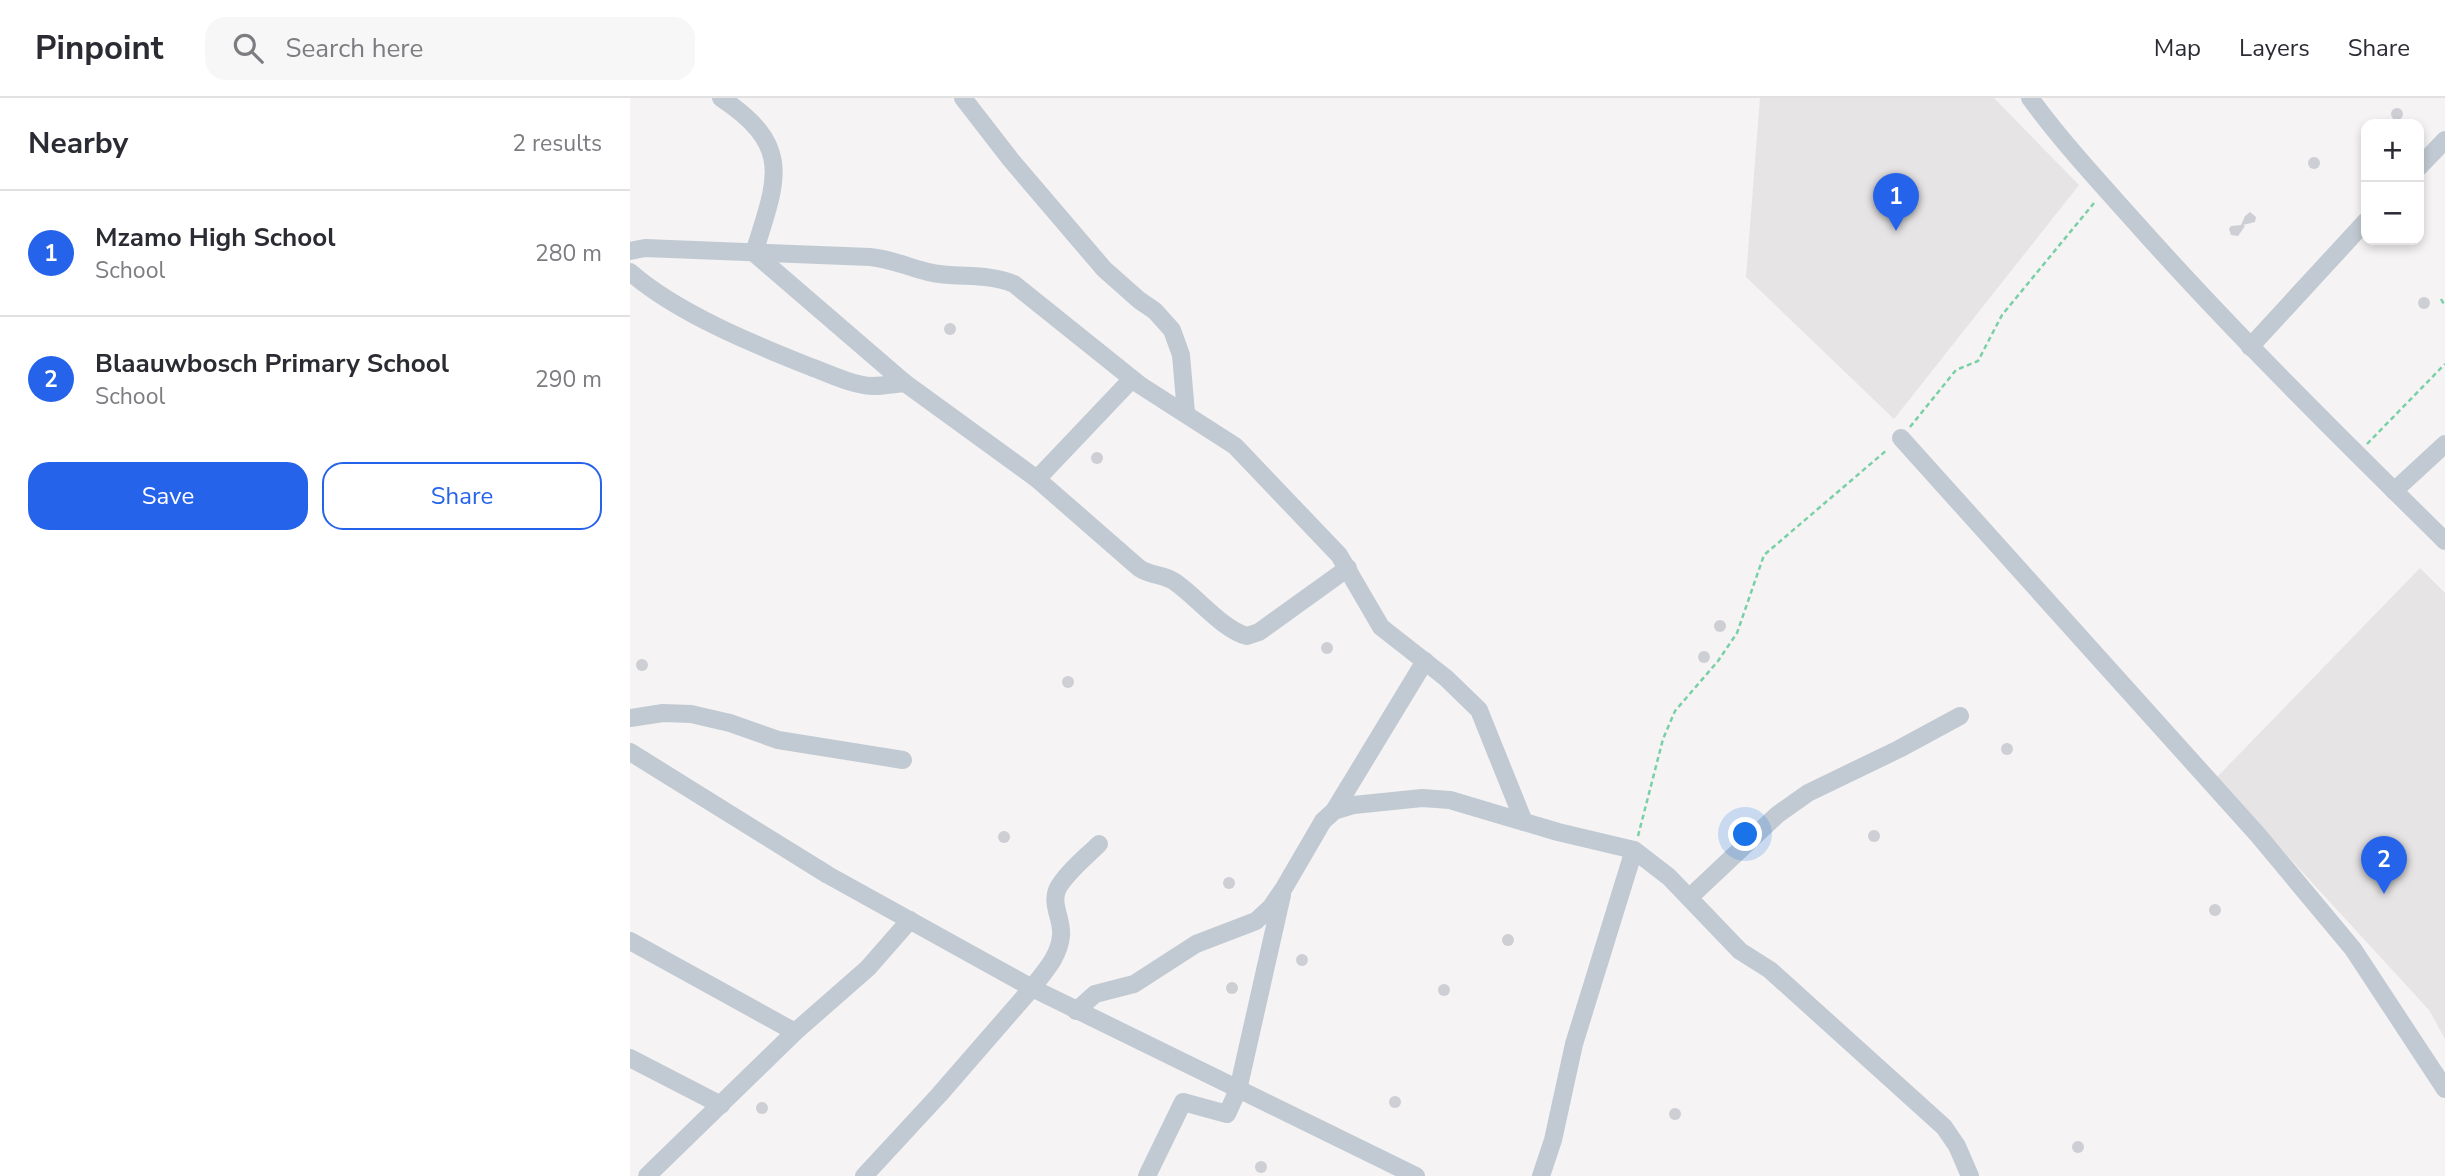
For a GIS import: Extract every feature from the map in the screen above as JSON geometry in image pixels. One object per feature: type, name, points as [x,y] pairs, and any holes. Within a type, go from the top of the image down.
[{"type":"street","points":[[721,98],[752,122],[766,141],[775,164],[774,189],[754,253]]},
{"type":"street","points":[[964,98],[1010,160],[1104,269],[1155,311],[1172,330],[1181,355],[1186,413]]},
{"type":"street","points":[[2030,98],[2105,189],[2250,347],[2445,541]]},
{"type":"street","points":[[2424,162],[2445,140]]},
{"type":"street","points":[[2250,347],[2361,226]]},
{"type":"street","points":[[630,251],[645,248],[795,252],[882,258],[928,272],[1001,278],[1026,293],[1132,379],[1235,446],[1339,555],[1376,620],[1479,710],[1524,822]]},
{"type":"street","points":[[754,253],[905,383],[1037,479],[1139,568],[1174,581],[1240,635],[1259,632],[1348,568]]},
{"type":"street","points":[[630,272],[646,286],[706,320],[803,364],[842,379],[872,386],[905,383]]},
{"type":"street","points":[[1037,479],[1132,379]]},
{"type":"street","points":[[1901,438],[2258,835],[2353,949],[2445,1089]]},
{"type":"street","points":[[2394,491],[2445,444]]},
{"type":"street","points":[[1076,1011],[1095,994],[1134,984],[1196,944],[1256,921],[1270,907],[1323,821],[1334,811],[1425,661]]},
{"type":"street","points":[[630,718],[663,713],[691,714],[730,723],[778,740],[903,760]]},
{"type":"street","points":[[1690,897],[1777,815],[1808,793],[1960,716]]},
{"type":"street","points":[[630,752],[828,875],[1032,988],[1416,1176]]},
{"type":"street","points":[[1334,811],[1354,805],[1422,798],[1450,800],[1634,850],[1670,877],[1740,951],[1770,971],[1944,1127],[1958,1146],[1970,1176]]},
{"type":"street","points":[[864,1176],[939,1095],[1053,960],[1062,933],[1055,900],[1058,889],[1100,844]]},
{"type":"street","points":[[1541,1176],[1553,1140],[1574,1044],[1634,850]]},
{"type":"street","points":[[1147,1176],[1183,1102],[1227,1114],[1238,1090],[1284,888]]},
{"type":"street","points":[[647,1176],[795,1032],[868,968],[910,920]]},
{"type":"street","points":[[630,941],[795,1032]]},
{"type":"street","points":[[630,1058],[721,1105]]},
{"type":"path","points":[[1634,850],[1663,739],[1675,711],[1718,661],[1737,633],[1765,555],[1901,438],[1956,370],[1978,361],[2002,315],[2105,189]]},
{"type":"path","points":[[2441,299],[2445,306]]},
{"type":"path","points":[[2357,453],[2445,364]]},
{"type":"shaded area","points":[[1760,98],[1994,98],[2079,185],[1894,419],[1746,277]]},
{"type":"shaded area","points":[[2420,568],[2445,593],[2445,1039],[2429,1010],[2216,778]]},
{"type":"building","points":[[2393,110],[2401,110],[2401,118],[2393,118]]},
{"type":"building","points":[[2314,157],[2320,163],[2314,169],[2308,163]]},
{"type":"building","points":[[2250,212],[2256,217],[2255,222],[2243,225],[2245,226],[2238,236],[2231,235],[2231,226],[2241,225]]},
{"type":"building","points":[[2424,297],[2430,303],[2424,309],[2418,303]]},
{"type":"building","points":[[945,324],[955,324],[955,334],[945,334]]},
{"type":"building","points":[[1097,452],[1103,458],[1097,464],[1091,458]]},
{"type":"building","points":[[1720,620],[1726,626],[1720,632],[1714,626]]},
{"type":"building","points":[[1327,642],[1333,648],[1327,654],[1321,648]]},
{"type":"building","points":[[1704,651],[1710,657],[1704,663],[1698,657]]},
{"type":"building","points":[[637,660],[647,660],[647,670],[637,670]]},
{"type":"building","points":[[1068,676],[1074,682],[1068,688],[1062,682]]},
{"type":"building","points":[[2007,743],[2013,749],[2007,755],[2001,749]]},
{"type":"building","points":[[1874,830],[1880,836],[1874,842],[1868,836]]},
{"type":"building","points":[[1004,831],[1010,837],[1004,843],[998,837]]},
{"type":"building","points":[[1229,877],[1235,883],[1229,889],[1223,883]]},
{"type":"building","points":[[2215,904],[2221,910],[2215,916],[2209,910]]},
{"type":"building","points":[[1508,934],[1514,940],[1508,946],[1502,940]]},
{"type":"building","points":[[1302,954],[1308,960],[1302,966],[1296,960]]},
{"type":"building","points":[[1232,982],[1238,988],[1232,994],[1226,988]]},
{"type":"building","points":[[1444,984],[1450,990],[1444,996],[1438,990]]},
{"type":"building","points":[[1395,1096],[1401,1102],[1395,1108],[1389,1102]]},
{"type":"building","points":[[762,1102],[768,1108],[762,1114],[756,1108]]},
{"type":"building","points":[[1675,1108],[1681,1114],[1675,1120],[1669,1114]]},
{"type":"building","points":[[2078,1141],[2084,1147],[2078,1153],[2072,1147]]},
{"type":"building","points":[[1261,1161],[1267,1167],[1261,1173],[1255,1167]]},
{"type":"place","name":"Mzamo High School","points":[[1896,231]]},
{"type":"place","name":"Blaauwbosch Primary School","points":[[2384,894]]}]
